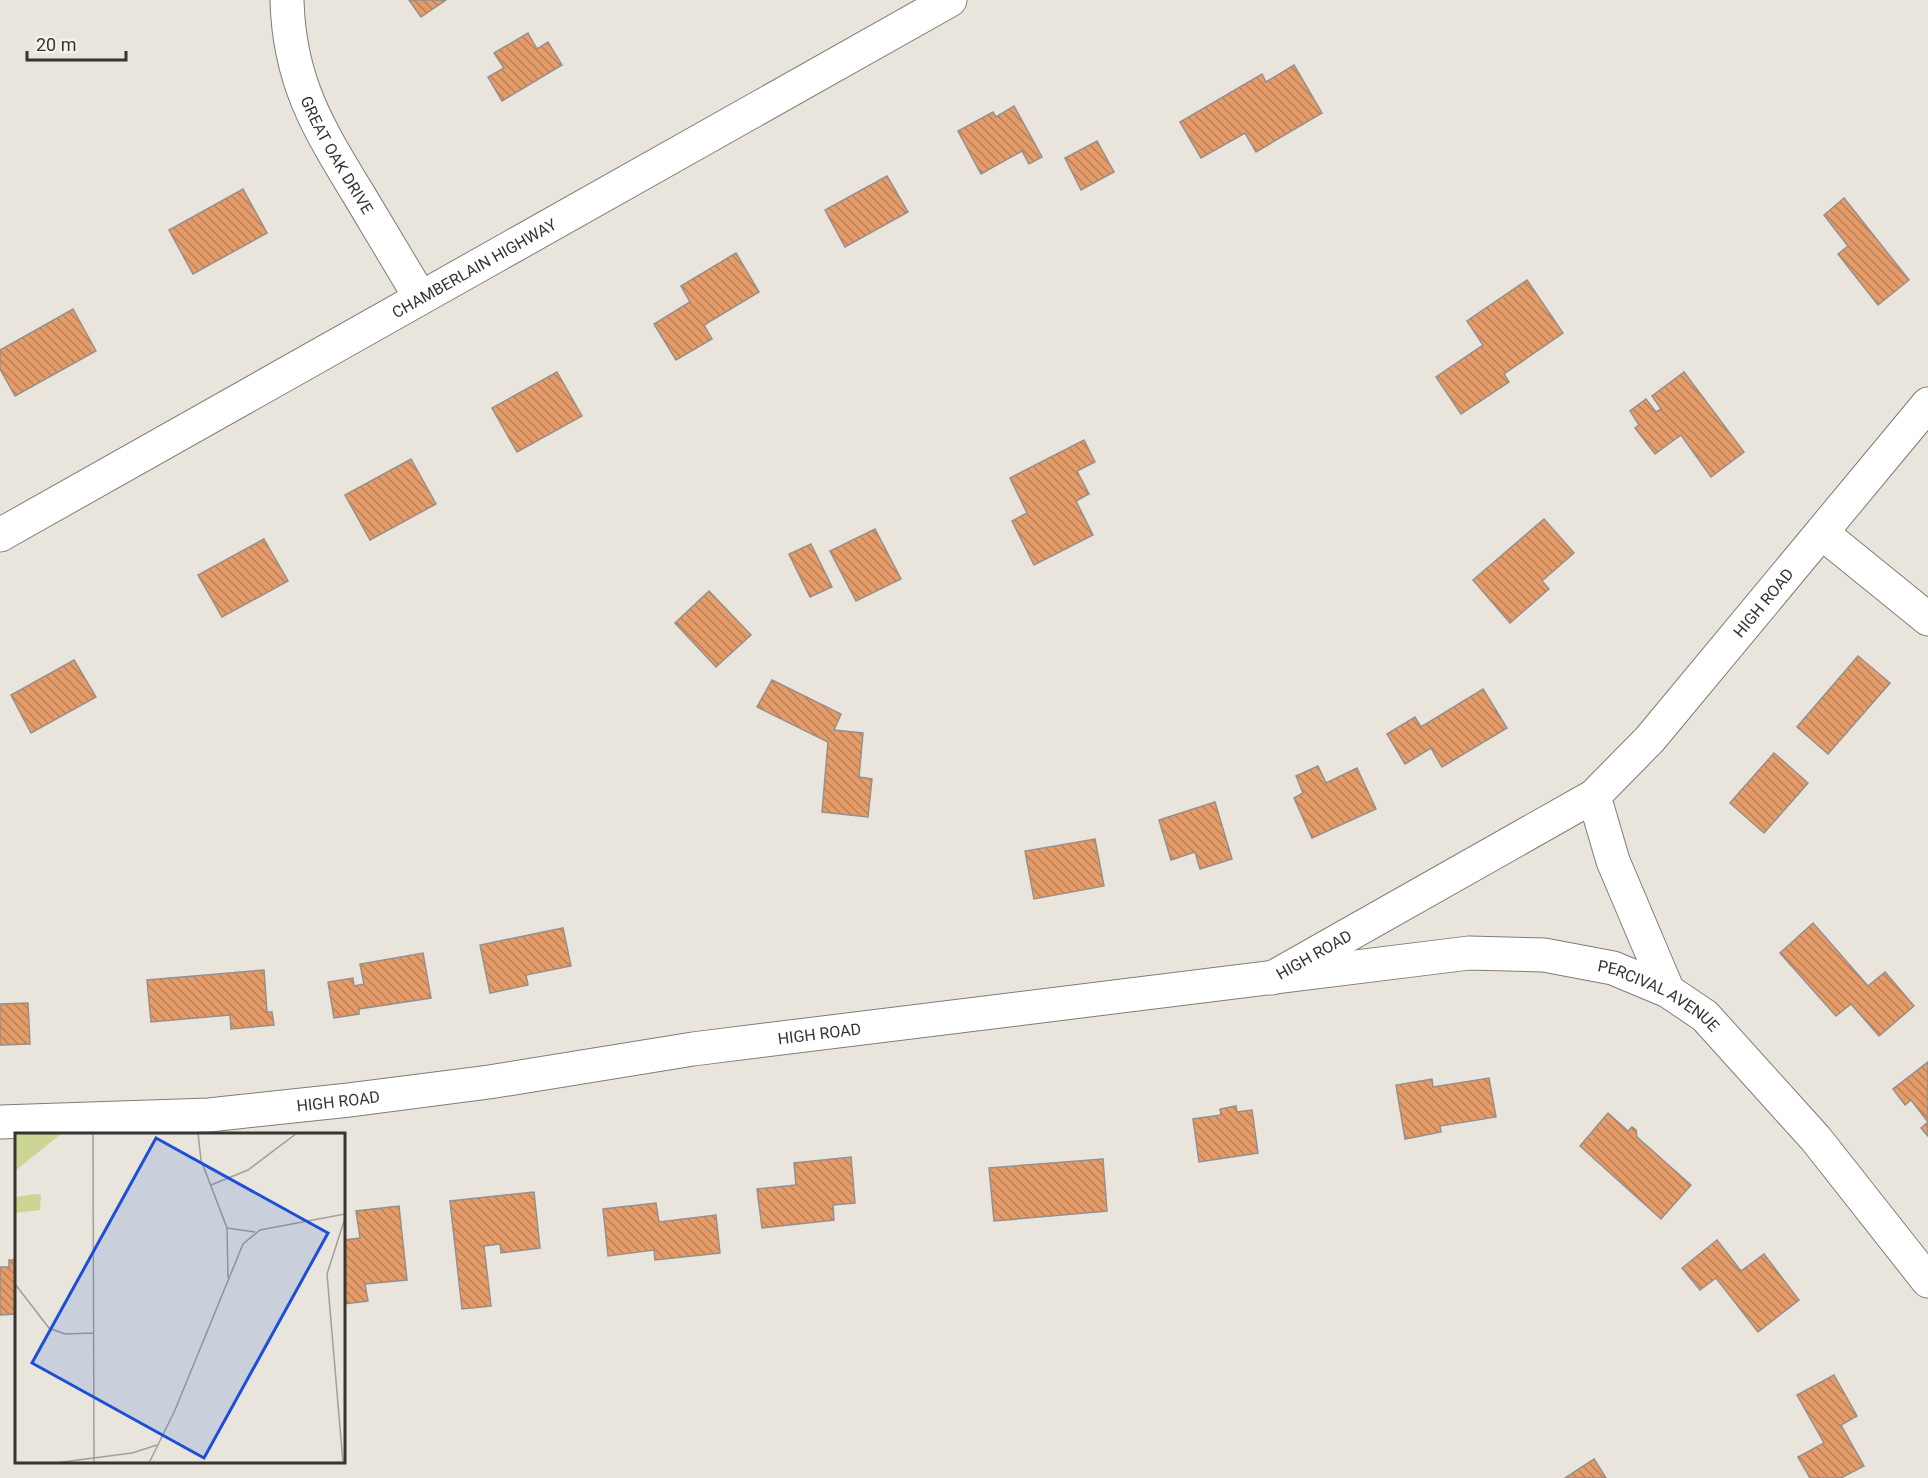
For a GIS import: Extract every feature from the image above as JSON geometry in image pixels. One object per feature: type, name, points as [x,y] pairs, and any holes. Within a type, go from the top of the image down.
[{"type":"main road","name":"GREAT OAK DRIVE","points":[[287,0],[288,28],[297,72],[311,113],[420,297]]},
{"type":"main road","name":"CHAMBERLAIN HIGHWAY","points":[[0,535],[950,0]]},
{"type":"main road","name":"HIGH ROAD","points":[[0,1122],[209,1115],[337,1101],[489,1082],[693,1048],[1272,978],[1594,796],[1650,739],[1928,404]]},
{"type":"main road","points":[[1822,533],[1928,619]]},
{"type":"main road","points":[[1594,796],[1613,861],[1668,992]]},
{"type":"main road","name":"PERCIVAL AVENUE","points":[[1272,978],[1469,953],[1544,955],[1613,968],[1668,992],[1705,1016],[1742,1055],[1816,1139],[1928,1281]]},
{"type":"building","points":[[409,0],[446,0],[421,17]]},
{"type":"building","points":[[528,33],[537,49],[548,42],[562,65],[502,101],[488,77],[504,68],[494,53]]},
{"type":"building","points":[[1294,65],[1322,113],[1256,152],[1245,133],[1201,158],[1180,122],[1262,74],[1266,82]]},
{"type":"building","points":[[1014,106],[1042,157],[1029,164],[1022,151],[981,174],[958,131],[993,112],[996,117]]},
{"type":"building","points":[[1097,141],[1114,172],[1081,190],[1065,158]]},
{"type":"building","points":[[887,176],[908,212],[845,247],[825,210]]},
{"type":"building","points":[[243,189],[267,233],[193,274],[169,230]]},
{"type":"building","points":[[1844,198],[1909,280],[1878,305],[1838,254],[1848,246],[1824,215]]},
{"type":"building","points":[[736,253],[759,292],[704,325],[712,339],[676,360],[654,324],[690,302],[681,286]]},
{"type":"building","points":[[1527,280],[1563,333],[1504,374],[1509,382],[1461,414],[1436,377],[1483,345],[1467,321]]},
{"type":"building","points":[[73,309],[96,351],[15,396],[0,369],[0,350]]},
{"type":"building","points":[[557,372],[582,416],[517,452],[492,408]]},
{"type":"building","points":[[1684,372],[1744,452],[1711,477],[1681,435],[1655,454],[1635,428],[1639,425],[1630,411],[1646,399],[1656,412],[1661,409],[1652,396]]},
{"type":"building","points":[[1084,440],[1095,462],[1077,471],[1089,494],[1076,501],[1093,535],[1034,565],[1012,521],[1027,513],[1010,478]]},
{"type":"building","points":[[411,459],[436,504],[370,540],[345,495]]},
{"type":"building","points":[[1544,519],[1574,553],[1542,581],[1549,589],[1510,623],[1473,580]]},
{"type":"building","points":[[875,529],[901,579],[856,601],[830,551]]},
{"type":"building","points":[[264,539],[288,581],[222,617],[198,575]]},
{"type":"building","points":[[811,544],[832,587],[810,597],[789,554]]},
{"type":"building","points":[[709,591],[751,635],[716,667],[675,623]]},
{"type":"building","points":[[1858,656],[1890,683],[1828,754],[1797,727]]},
{"type":"building","points":[[74,660],[96,697],[31,733],[11,695]]},
{"type":"building","points":[[772,680],[841,714],[834,730],[863,733],[859,777],[872,779],[868,817],[822,812],[828,742],[757,707]]},
{"type":"building","points":[[1483,689],[1507,728],[1442,767],[1431,748],[1405,764],[1387,734],[1415,717],[1421,727]]},
{"type":"building","points":[[1774,753],[1808,783],[1764,833],[1730,803]]},
{"type":"building","points":[[1318,766],[1326,783],[1357,768],[1376,809],[1312,838],[1294,798],[1303,793],[1296,776]]},
{"type":"building","points":[[1215,802],[1232,859],[1200,869],[1195,852],[1171,860],[1159,820]]},
{"type":"building","points":[[1095,839],[1104,886],[1034,899],[1025,851]]},
{"type":"building","points":[[1813,923],[1868,986],[1885,972],[1914,1006],[1879,1036],[1851,1004],[1836,1016],[1780,953]]},
{"type":"building","points":[[563,928],[571,966],[526,975],[528,985],[490,993],[480,945]]},
{"type":"building","points":[[423,953],[431,998],[359,1009],[359,1014],[334,1018],[328,982],[353,978],[354,986],[364,984],[360,964]]},
{"type":"building","points":[[264,970],[267,1012],[272,1012],[274,1025],[231,1029],[230,1015],[151,1022],[147,980]]},
{"type":"building","points":[[28,1003],[30,1044],[0,1045],[0,1004]]},
{"type":"building","points":[[1928,1062],[1928,1122],[1911,1100],[1905,1105],[1893,1089]]},
{"type":"building","points":[[1489,1078],[1496,1117],[1440,1126],[1441,1132],[1405,1139],[1396,1085],[1432,1079],[1433,1087]]},
{"type":"building","points":[[1236,1106],[1237,1112],[1252,1110],[1258,1153],[1199,1162],[1193,1119],[1221,1115],[1220,1109]]},
{"type":"building","points":[[1608,1113],[1628,1131],[1632,1127],[1636,1130],[1637,1137],[1691,1185],[1661,1219],[1580,1146]]},
{"type":"building","points":[[1928,1122],[1928,1136],[1921,1128]]},
{"type":"building","points":[[851,1157],[855,1203],[833,1205],[834,1220],[762,1228],[757,1189],[796,1185],[794,1163]]},
{"type":"building","points":[[1103,1159],[1107,1211],[994,1221],[989,1168]]},
{"type":"building","points":[[534,1192],[540,1248],[501,1253],[500,1244],[484,1246],[491,1306],[462,1309],[450,1201]]},
{"type":"building","points":[[656,1203],[659,1222],[716,1215],[720,1253],[655,1260],[654,1250],[608,1256],[603,1209]]},
{"type":"building","points":[[399,1206],[407,1280],[365,1284],[368,1301],[345,1304],[345,1240],[360,1238],[356,1211]]},
{"type":"building","points":[[1717,1240],[1741,1271],[1764,1254],[1799,1300],[1758,1332],[1716,1278],[1700,1290],[1682,1268]]},
{"type":"building","points":[[9,1260],[15,1260],[15,1314],[0,1315],[0,1267],[9,1267]]},
{"type":"building","points":[[1834,1375],[1857,1416],[1841,1425],[1864,1466],[1841,1478],[1810,1478],[1798,1457],[1824,1443],[1797,1395]]},
{"type":"building","points":[[1594,1459],[1606,1478],[1565,1478]]}]
